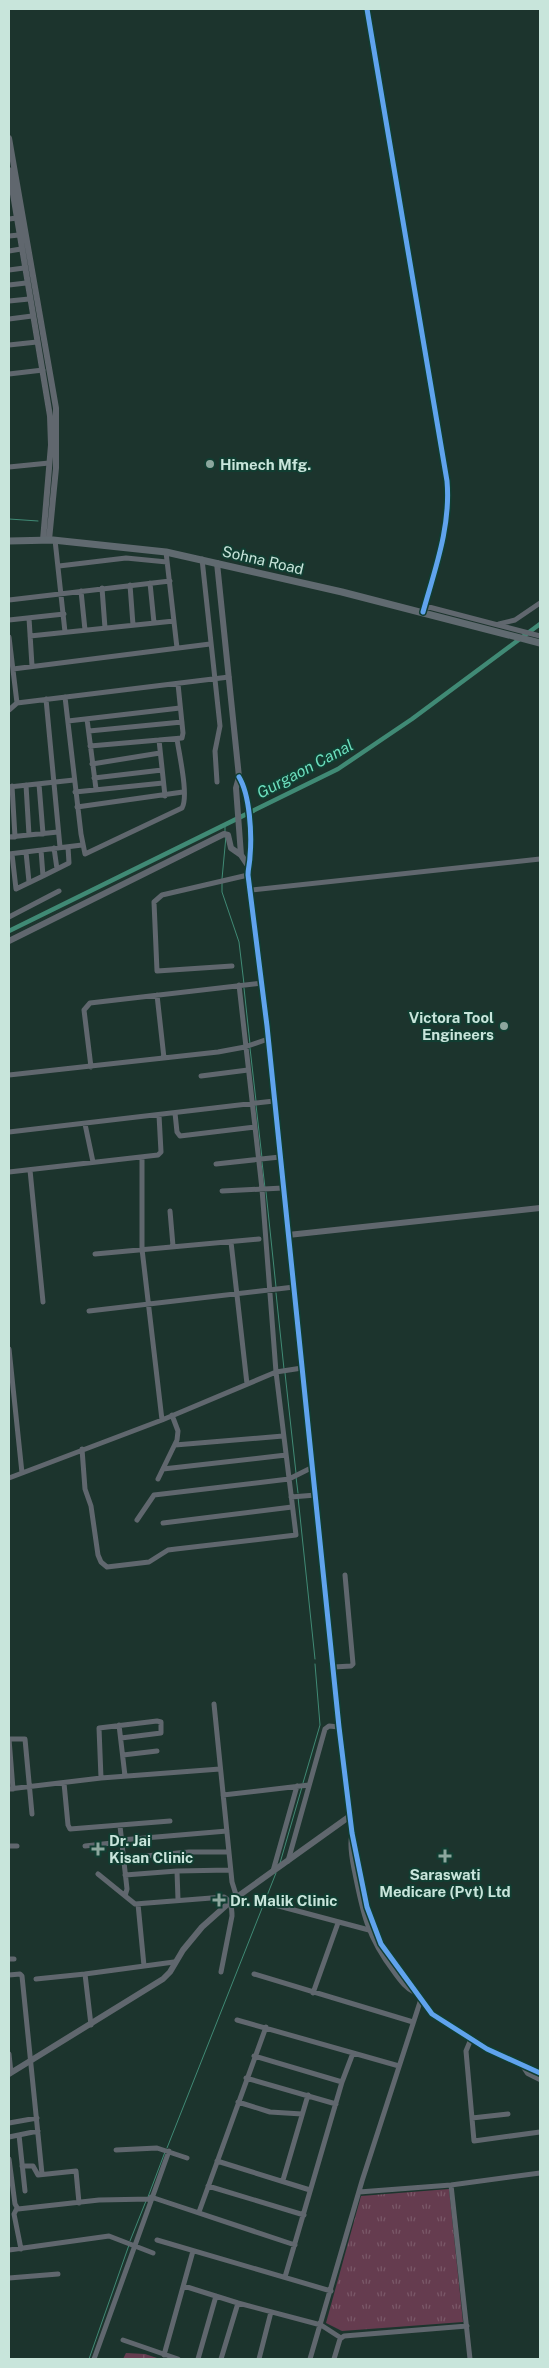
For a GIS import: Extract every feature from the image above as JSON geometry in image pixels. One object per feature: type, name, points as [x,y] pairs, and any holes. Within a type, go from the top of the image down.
[{"type":"main road","name":"Sohna Road","points":[[9,541],[49,540],[166,552],[424,609],[506,636],[531,638],[540,642]]},
{"type":"street","points":[[367,9],[447,481],[448,503],[445,530],[424,609],[496,625],[514,630],[531,638],[540,636]]},
{"type":"street","points":[[9,138],[56,408],[56,468],[47,527]]},
{"type":"street","points":[[9,173],[12,205],[17,218],[26,283],[50,416],[47,527],[49,540],[59,566],[65,632]]},
{"type":"street","points":[[9,219],[17,218]]},
{"type":"street","points":[[9,236],[19,234]]},
{"type":"street","points":[[9,251],[21,249]]},
{"type":"street","points":[[9,270],[24,268]]},
{"type":"street","points":[[9,285],[26,283]]},
{"type":"street","points":[[9,302],[29,299]]},
{"type":"street","points":[[9,319],[32,316]]},
{"type":"street","points":[[9,345],[37,342]]},
{"type":"street","points":[[9,374],[43,370]]},
{"type":"street","points":[[9,467],[49,463]]},
{"type":"street","points":[[166,552],[177,648]]},
{"type":"street","points":[[59,566],[126,558],[167,562]]},
{"type":"street","points":[[202,559],[220,726],[215,751],[217,782]]},
{"type":"street","points":[[217,563],[239,777],[244,787],[247,804],[250,857],[248,875],[268,1039],[339,1727],[352,1833],[366,1907],[381,1944],[432,2014],[471,2039],[524,2067],[540,2073]]},
{"type":"street","points":[[9,600],[170,581]]},
{"type":"street","points":[[150,583],[154,623]]},
{"type":"street","points":[[130,585],[133,625]]},
{"type":"street","points":[[102,588],[105,628]]},
{"type":"street","points":[[81,591],[85,630]]},
{"type":"street","points":[[496,625],[514,620],[540,603]]},
{"type":"street","points":[[9,620],[64,614]]},
{"type":"street","points":[[29,618],[32,666]]},
{"type":"street","points":[[30,636],[174,621]]},
{"type":"street","points":[[9,636],[17,700],[9,710]]},
{"type":"street","points":[[13,669],[210,644]]},
{"type":"street","points":[[9,698],[17,700],[65,697],[229,677]]},
{"type":"street","points":[[90,746],[182,738],[178,684]]},
{"type":"street","points":[[65,697],[84,854],[89,854],[180,810],[184,806],[177,739]]},
{"type":"street","points":[[46,698],[60,847]]},
{"type":"street","points":[[68,721],[180,708]]},
{"type":"street","points":[[86,719],[96,789]]},
{"type":"street","points":[[88,731],[182,722]]},
{"type":"street","points":[[160,740],[165,796]]},
{"type":"street","points":[[92,764],[160,753]]},
{"type":"street","points":[[94,778],[162,770]]},
{"type":"street","points":[[239,777],[236,788],[241,855]]},
{"type":"street","points":[[58,832],[12,837],[10,787],[74,780]]},
{"type":"street","points":[[75,792],[163,783]]},
{"type":"street","points":[[39,784],[43,834]]},
{"type":"street","points":[[26,785],[29,835]]},
{"type":"street","points":[[77,807],[183,792]]},
{"type":"street","points":[[9,941],[226,834],[231,848],[241,855],[248,864]]},
{"type":"street","points":[[16,889],[11,882],[10,854],[82,845]]},
{"type":"street","points":[[9,892],[69,863],[68,846]]},
{"type":"street","points":[[54,848],[57,869]]},
{"type":"street","points":[[41,850],[43,876]]},
{"type":"street","points":[[26,852],[29,882]]},
{"type":"street","points":[[251,890],[540,859]]},
{"type":"street","points":[[232,966],[160,972],[156,967],[153,907],[156,898],[248,875]]},
{"type":"street","points":[[9,916],[60,891]]},
{"type":"street","points":[[90,1067],[84,1010],[87,1005],[262,983]]},
{"type":"street","points":[[82,1449],[85,1489],[91,1506],[98,1555],[101,1562],[107,1567],[150,1562],[168,1550],[296,1535],[292,1507],[296,1497],[283,1436],[281,1371],[269,1290],[264,1189],[255,1127],[255,1104],[248,1070],[249,1046],[243,985]]},
{"type":"street","points":[[157,995],[164,1058]]},
{"type":"street","points":[[9,1075],[164,1058],[249,1046],[268,1039]]},
{"type":"street","points":[[200,1076],[248,1070]]},
{"type":"street","points":[[9,1132],[274,1101]]},
{"type":"street","points":[[175,1113],[177,1134],[182,1136],[255,1127]]},
{"type":"street","points":[[9,1172],[160,1154],[159,1115]]},
{"type":"street","points":[[85,1124],[92,1162]]},
{"type":"street","points":[[142,1157],[142,1249],[162,1420]]},
{"type":"street","points":[[216,1164],[280,1157]]},
{"type":"street","points":[[30,1170],[42,1302]]},
{"type":"street","points":[[222,1191],[283,1188]]},
{"type":"street","points":[[288,1235],[540,1208]]},
{"type":"street","points":[[170,1211],[173,1246]]},
{"type":"street","points":[[95,1254],[258,1240]]},
{"type":"street","points":[[231,1242],[247,1384]]},
{"type":"street","points":[[89,1311],[294,1287]]},
{"type":"street","points":[[9,1349],[22,1473]]},
{"type":"street","points":[[9,1478],[162,1420],[281,1371],[302,1368]]},
{"type":"street","points":[[158,1479],[175,1446],[178,1434],[172,1415]]},
{"type":"street","points":[[175,1446],[283,1436]]},
{"type":"street","points":[[163,1469],[286,1455]]},
{"type":"street","points":[[137,1520],[154,1495],[293,1477],[313,1467]]},
{"type":"street","points":[[296,1497],[316,1495]]},
{"type":"street","points":[[163,1522],[292,1507]]},
{"type":"street","points":[[334,1667],[351,1666],[353,1664],[344,1575]]},
{"type":"street","points":[[214,1704],[230,1870],[237,1898]]},
{"type":"street","points":[[101,1778],[98,1728],[159,1720],[161,1722],[161,1733],[121,1738]]},
{"type":"street","points":[[119,1725],[125,1776]]},
{"type":"street","points":[[275,1870],[303,1786],[325,1729],[329,1726],[339,1727]]},
{"type":"street","points":[[32,1814],[29,1787],[25,1740],[9,1739],[11,1789],[29,1787],[64,1783],[101,1778],[220,1769]]},
{"type":"street","points":[[122,1755],[157,1751]]},
{"type":"street","points":[[64,1783],[70,1829],[170,1821]]},
{"type":"street","points":[[223,1795],[303,1786]]},
{"type":"street","points":[[285,1863],[303,1786]]},
{"type":"street","points":[[9,2054],[10,2074],[163,1979],[202,1927],[230,1902],[350,1816]]},
{"type":"street","points":[[120,1826],[127,1889],[125,1896]]},
{"type":"street","points":[[85,1846],[227,1831]]},
{"type":"street","points":[[352,1833],[351,1841],[354,1862],[369,1930],[376,1947],[390,1966],[408,1987],[415,1992]]},
{"type":"street","points":[[9,1846],[17,1846]]},
{"type":"street","points":[[123,1858],[190,1852],[229,1852]]},
{"type":"street","points":[[125,1875],[177,1871],[230,1870]]},
{"type":"street","points":[[177,1871],[178,1900]]},
{"type":"street","points":[[98,1874],[132,1903],[224,1897],[230,1902],[232,1916],[221,1972]]},
{"type":"street","points":[[138,1904],[144,1966]]},
{"type":"street","points":[[275,1905],[369,1930]]},
{"type":"street","points":[[313,1993],[338,1923]]},
{"type":"street","points":[[36,1979],[174,1962]]},
{"type":"street","points":[[9,1975],[20,1974],[22,1976],[42,2174]]},
{"type":"street","points":[[85,1974],[91,2025]]},
{"type":"street","points":[[254,1974],[414,2022]]},
{"type":"street","points":[[310,2359],[359,2192],[421,1999]]},
{"type":"street","points":[[237,2020],[399,2066]]},
{"type":"street","points":[[199,2212],[266,2027]]},
{"type":"street","points":[[471,2039],[466,2051],[474,2141],[540,2132]]},
{"type":"street","points":[[285,2277],[342,2082],[353,2053]]},
{"type":"street","points":[[254,2056],[342,2082]]},
{"type":"street","points":[[524,2067],[528,2073],[540,2079]]},
{"type":"street","points":[[246,2078],[336,2104]]},
{"type":"street","points":[[283,2180],[308,2095]]},
{"type":"street","points":[[238,2102],[270,2112],[302,2114]]},
{"type":"street","points":[[472,2118],[508,2114]]},
{"type":"street","points":[[9,2123],[37,2118]]},
{"type":"street","points":[[9,2137],[38,2131]]},
{"type":"street","points":[[19,2135],[25,2192]]},
{"type":"street","points":[[116,2150],[167,2150],[187,2158]]},
{"type":"street","points":[[94,2359],[131,2244],[167,2150]]},
{"type":"street","points":[[9,2160],[17,2208],[14,2214],[21,2249]]},
{"type":"street","points":[[218,2161],[310,2190]]},
{"type":"street","points":[[22,2166],[33,2166],[37,2174],[76,2171],[79,2203]]},
{"type":"street","points":[[359,2192],[452,2185],[540,2173]]},
{"type":"street","points":[[452,2185],[470,2359]]},
{"type":"street","points":[[208,2186],[304,2215]]},
{"type":"street","points":[[17,2208],[149,2198],[199,2212],[295,2245]]},
{"type":"street","points":[[9,2250],[106,2236],[153,2253]]},
{"type":"street","points":[[157,2240],[331,2290]]},
{"type":"street","points":[[164,2355],[193,2250]]},
{"type":"street","points":[[9,2278],[58,2274]]},
{"type":"street","points":[[184,2286],[238,2303],[321,2325],[341,2338],[467,2326]]},
{"type":"street","points":[[198,2359],[216,2296]]},
{"type":"street","points":[[221,2359],[238,2303]]},
{"type":"street","points":[[259,2359],[271,2312]]},
{"type":"street","points":[[334,2359],[341,2338]]},
{"type":"street","points":[[123,2340],[178,2359]]},
{"type":"green space","points":[[449,2189],[463,2322],[342,2331],[326,2323],[361,2196]]},
{"type":"green space","points":[[126,2353],[145,2354],[160,2359],[123,2359]]},
{"type":"waterway","points":[[9,519],[38,521]]},
{"type":"waterway","name":"Gurgaon Canal","points":[[9,931],[338,769],[412,719],[540,624]]},
{"type":"waterway","name":"Gurgaon Canal","points":[[225,825],[225,832]]},
{"type":"waterway","points":[[222,879],[226,836]]},
{"type":"waterway","points":[[222,883],[222,892],[239,942],[244,984]]},
{"type":"waterway","points":[[244,988],[250,1044]]},
{"type":"waterway","points":[[250,1048],[256,1101]]},
{"type":"waterway","points":[[256,1105],[262,1158]]},
{"type":"waterway","points":[[262,1162],[265,1188]]},
{"type":"waterway","points":[[266,1192],[276,1287]]},
{"type":"waterway","points":[[276,1293],[284,1369]]},
{"type":"waterway","points":[[285,1373],[296,1473]]},
{"type":"waterway","points":[[296,1477],[298,1493]]},
{"type":"waterway","points":[[298,1497],[315,1659]]},
{"type":"waterway","points":[[303,1783],[320,1725],[315,1664]]},
{"type":"waterway","points":[[280,1863],[302,1787]]},
{"type":"waterway","points":[[167,2148],[276,1873]]},
{"type":"waterway","points":[[148,2197],[165,2152]]},
{"type":"waterway","points":[[130,2241],[146,2201]]},
{"type":"waterway","points":[[89,2359],[129,2245]]},
{"type":"cycle path","points":[[367,9],[447,481],[448,498],[444,531],[437,564],[423,612]]},
{"type":"cycle path","points":[[239,777],[248,804],[251,847],[248,875],[267,1026],[339,1727],[352,1833],[367,1907],[381,1944],[432,2014],[487,2049],[540,2073]]},
{"type":"place","name":"Himech Mfg.","points":[[210,464]]},
{"type":"place","name":"Victora Tool Engineers","points":[[504,1026]]},
{"type":"place","name":"Dr. Jai Kisan Clinic","points":[[98,1849]]},
{"type":"place","name":"Saraswati Medicare (Pvt) Ltd","points":[[445,1856]]},
{"type":"place","name":"Dr. Malik Clinic","points":[[219,1900]]}]
